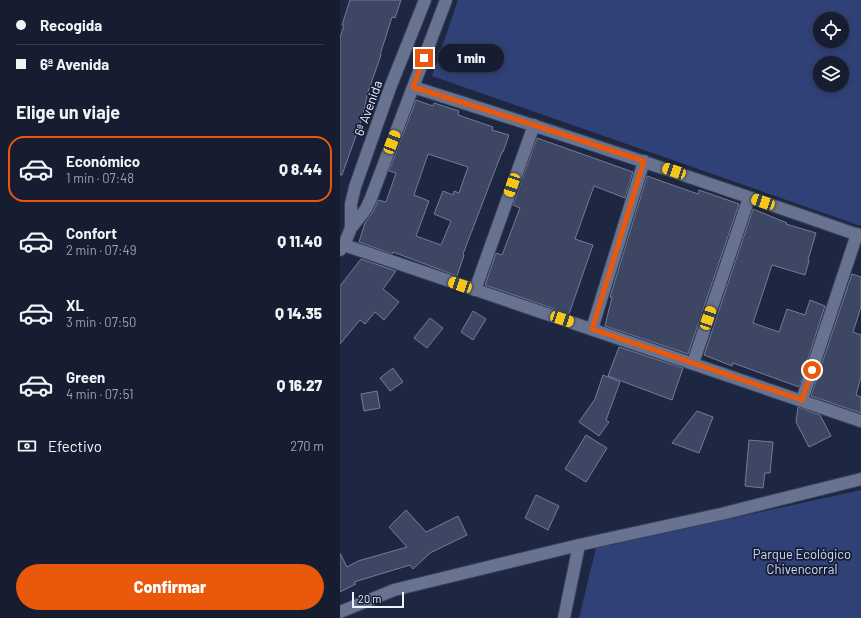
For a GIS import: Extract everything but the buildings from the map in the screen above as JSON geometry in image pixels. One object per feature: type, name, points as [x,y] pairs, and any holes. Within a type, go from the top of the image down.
[{"type":"street","name":"6ª Avenida","points":[[351,228],[351,204],[355,187],[390,88],[425,0]]},
{"type":"street","name":"6ª Avenida","points":[[342,247],[351,228],[366,209],[446,0]]},
{"type":"street","points":[[413,87],[644,161],[859,235],[802,400]]},
{"type":"street","points":[[475,290],[534,125]]},
{"type":"street","points":[[592,329],[644,161]]},
{"type":"street","points":[[693,363],[749,198]]},
{"type":"street","points":[[342,247],[592,329],[861,421]]},
{"type":"street","points":[[340,612],[394,590],[579,545],[721,514],[861,479]]},
{"type":"street","points":[[564,618],[579,545]]},
{"type":"green space","points":[[458,0],[861,0],[861,226],[432,76]]},
{"type":"green space","name":"Parque Ecológico Chivencorral","points":[[861,490],[861,618],[579,618],[596,548]]},
{"type":"route","points":[[424,58],[413,87],[644,161],[592,329],[802,400],[812,370]]}]
